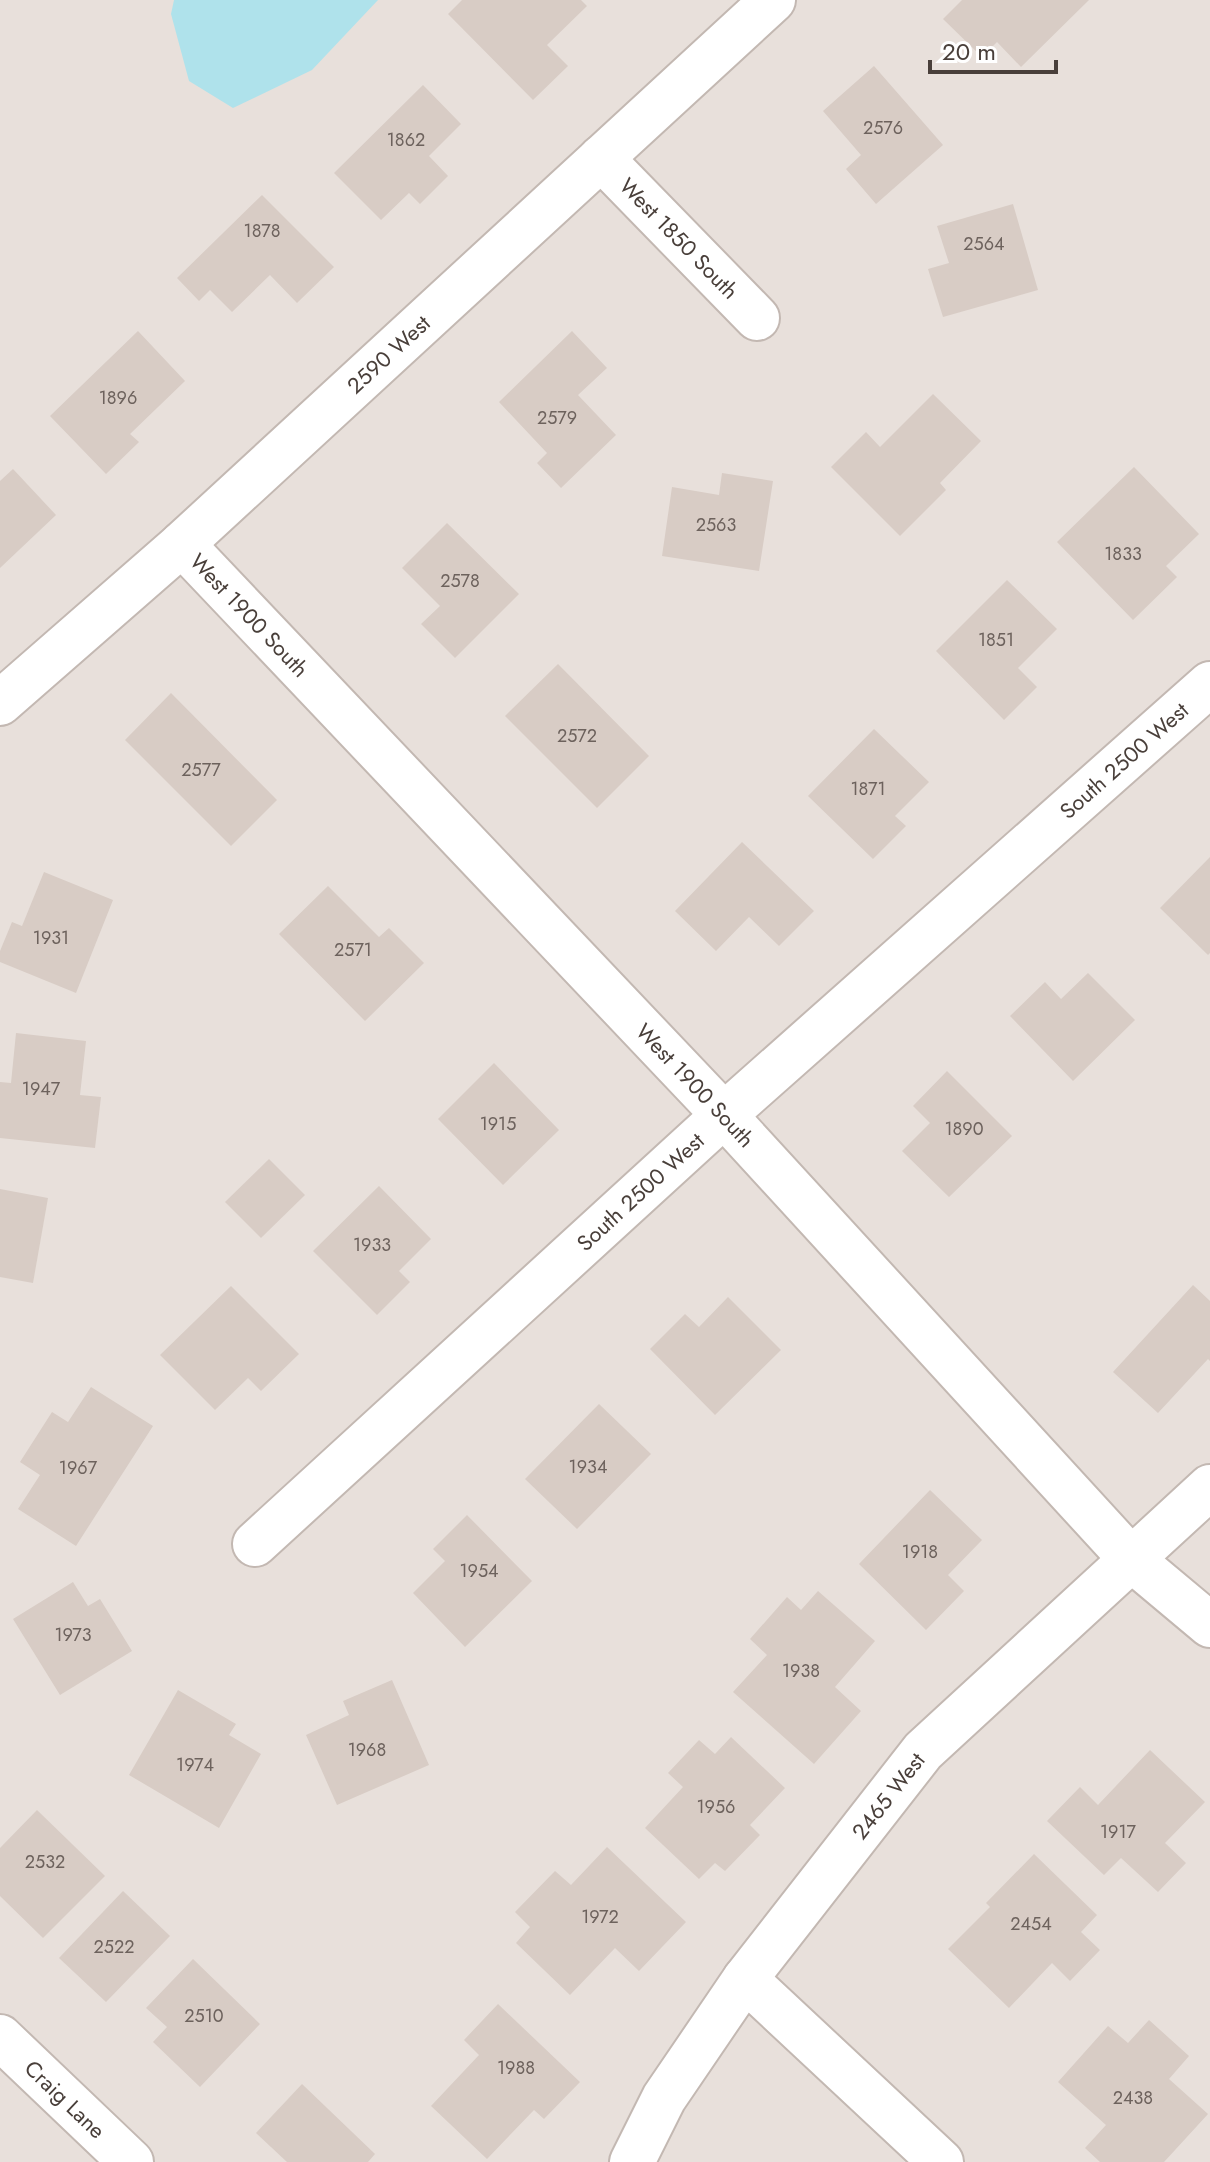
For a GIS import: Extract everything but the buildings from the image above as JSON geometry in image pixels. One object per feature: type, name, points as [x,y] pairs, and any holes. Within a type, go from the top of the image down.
[{"type":"street","name":"2590 West","points":[[0,703],[182,544],[773,0]]},
{"type":"street","name":"West 1850 South","points":[[601,158],[757,318]]},
{"type":"street","name":"West 1900 South","points":[[182,544],[724,1115],[1130,1558],[1210,1625]]},
{"type":"street","name":"South 2500 West","points":[[255,1544],[724,1115],[1210,684]]},
{"type":"street","name":"2465 West","points":[[632,2162],[664,2098],[745,1979],[923,1751],[1210,1487]]},
{"type":"street","points":[[745,1979],[941,2162]]},
{"type":"street","name":"Craig Lane","points":[[0,2037],[131,2162]]},
{"type":"shaded area","points":[[0,0],[1210,0],[1210,2162],[0,2162]]},
{"type":"water","points":[[174,0],[378,0],[312,70],[233,108],[189,81],[171,14]]}]
